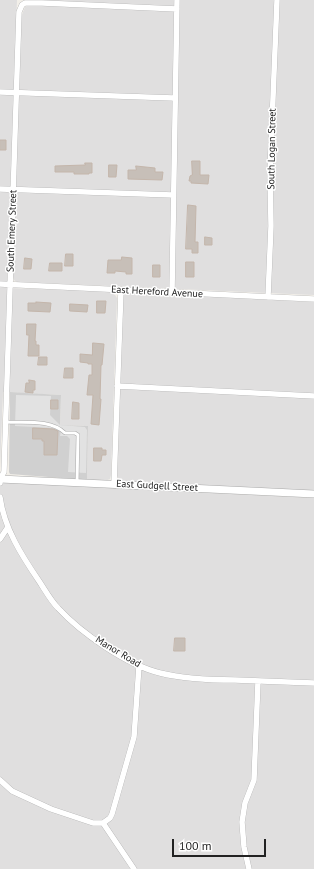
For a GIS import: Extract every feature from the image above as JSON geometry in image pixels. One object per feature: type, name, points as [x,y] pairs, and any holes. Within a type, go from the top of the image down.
[{"type":"street","points":[[172,292],[174,98],[177,0]]},
{"type":"street","name":"South Logan Street","points":[[268,297],[271,226],[270,172],[277,0]]},
{"type":"street","points":[[42,2],[177,9]]},
{"type":"street","name":"South Emery Street","points":[[0,479],[4,472],[19,12],[22,5],[25,3],[42,2]]},
{"type":"street","points":[[0,92],[174,98]]},
{"type":"street","points":[[0,189],[173,195]]},
{"type":"street","name":"East Hereford Avenue","points":[[0,284],[314,299]]},
{"type":"street","points":[[114,484],[121,290]]},
{"type":"street","points":[[0,377],[7,377]]},
{"type":"street","points":[[117,386],[314,396]]},
{"type":"street","name":"East Gudgell Street","points":[[0,479],[314,494]]},
{"type":"street","name":"Manor Road","points":[[0,497],[8,527],[30,568],[58,608],[99,642],[122,657],[139,666],[159,673],[177,676],[214,680],[314,683]]},
{"type":"street","points":[[0,539],[8,527]]},
{"type":"street","points":[[0,780],[12,791],[51,809],[93,823],[103,823],[110,818],[134,737],[139,666]]},
{"type":"street","points":[[249,869],[244,847],[242,822],[246,803],[254,780],[258,681]]},
{"type":"street","points":[[103,823],[134,869]]},
{"type":"lane","points":[[6,422],[51,424],[61,428],[65,433],[75,433],[78,435],[77,483]]},
{"type":"shaded area","points":[[0,0],[17,0],[7,288],[108,291],[117,298],[111,475],[110,479],[105,481],[87,480],[88,426],[60,425],[61,395],[3,392],[0,468]]},
{"type":"shaded area","points":[[37,0],[314,0],[314,295],[17,282],[14,280],[21,17],[25,7]]},
{"type":"shaded area","points":[[127,292],[314,302],[314,491],[122,481],[119,479],[117,476],[123,298],[124,294]]},
{"type":"shaded area","points":[[10,392],[61,395],[60,425],[88,426],[87,480],[10,474]]},
{"type":"shaded area","points":[[16,395],[51,396],[50,415],[60,425],[85,427],[87,430],[86,473],[68,472],[70,439],[67,436],[60,436],[61,430],[55,428],[15,426]]},
{"type":"shaded area","points":[[0,482],[314,498],[314,869],[0,869]]},
{"type":"building","points":[[0,140],[6,140],[6,150],[0,150]]},
{"type":"building","points":[[192,161],[200,161],[200,175],[209,175],[208,184],[191,183],[191,181],[189,181],[190,176],[192,175]]},
{"type":"building","points":[[85,163],[92,163],[92,173],[74,174],[74,172],[55,172],[55,166],[85,165]]},
{"type":"building","points":[[109,165],[117,165],[116,177],[109,177]]},
{"type":"building","points":[[136,166],[155,168],[155,172],[163,172],[162,180],[128,179],[128,170],[136,170]]},
{"type":"building","points":[[188,205],[196,206],[195,242],[198,242],[198,253],[192,253],[192,249],[186,249]]},
{"type":"building","points":[[205,237],[212,238],[212,245],[205,245]]},
{"type":"building","points":[[66,254],[73,254],[73,266],[65,266]]},
{"type":"building","points":[[122,257],[132,258],[132,274],[115,271],[115,273],[107,273],[108,260],[121,260]]},
{"type":"building","points":[[25,258],[32,259],[31,269],[24,269]]},
{"type":"building","points":[[186,262],[194,262],[194,277],[186,277]]},
{"type":"building","points":[[50,263],[62,263],[62,271],[49,271]]},
{"type":"building","points":[[153,265],[160,265],[160,277],[153,277]]},
{"type":"building","points":[[97,301],[106,301],[105,313],[97,313]]},
{"type":"building","points":[[28,303],[51,303],[50,312],[28,311]]},
{"type":"building","points":[[70,304],[88,305],[87,312],[70,311]]},
{"type":"building","points":[[27,324],[36,324],[35,341],[36,345],[39,345],[39,356],[28,356],[29,335],[27,335]]},
{"type":"building","points":[[93,343],[104,344],[101,365],[99,425],[91,424],[93,395],[87,395],[89,375],[92,375],[92,364],[80,362],[80,354],[92,355]]},
{"type":"building","points":[[39,357],[47,357],[47,365],[38,365]]},
{"type":"building","points":[[65,368],[73,368],[73,378],[64,378]]},
{"type":"building","points":[[29,380],[35,381],[35,390],[33,390],[33,393],[25,392],[26,383],[29,383]]},
{"type":"building","points":[[51,400],[58,400],[58,409],[51,409]]},
{"type":"building","points":[[73,402],[79,403],[79,419],[72,419]]},
{"type":"building","points":[[33,428],[53,429],[58,431],[57,455],[44,455],[44,441],[42,441],[42,439],[33,439]]},
{"type":"building","points":[[94,448],[102,448],[102,450],[106,450],[106,455],[102,455],[101,461],[94,461]]},
{"type":"building","points":[[175,638],[185,638],[185,651],[174,651]]}]
